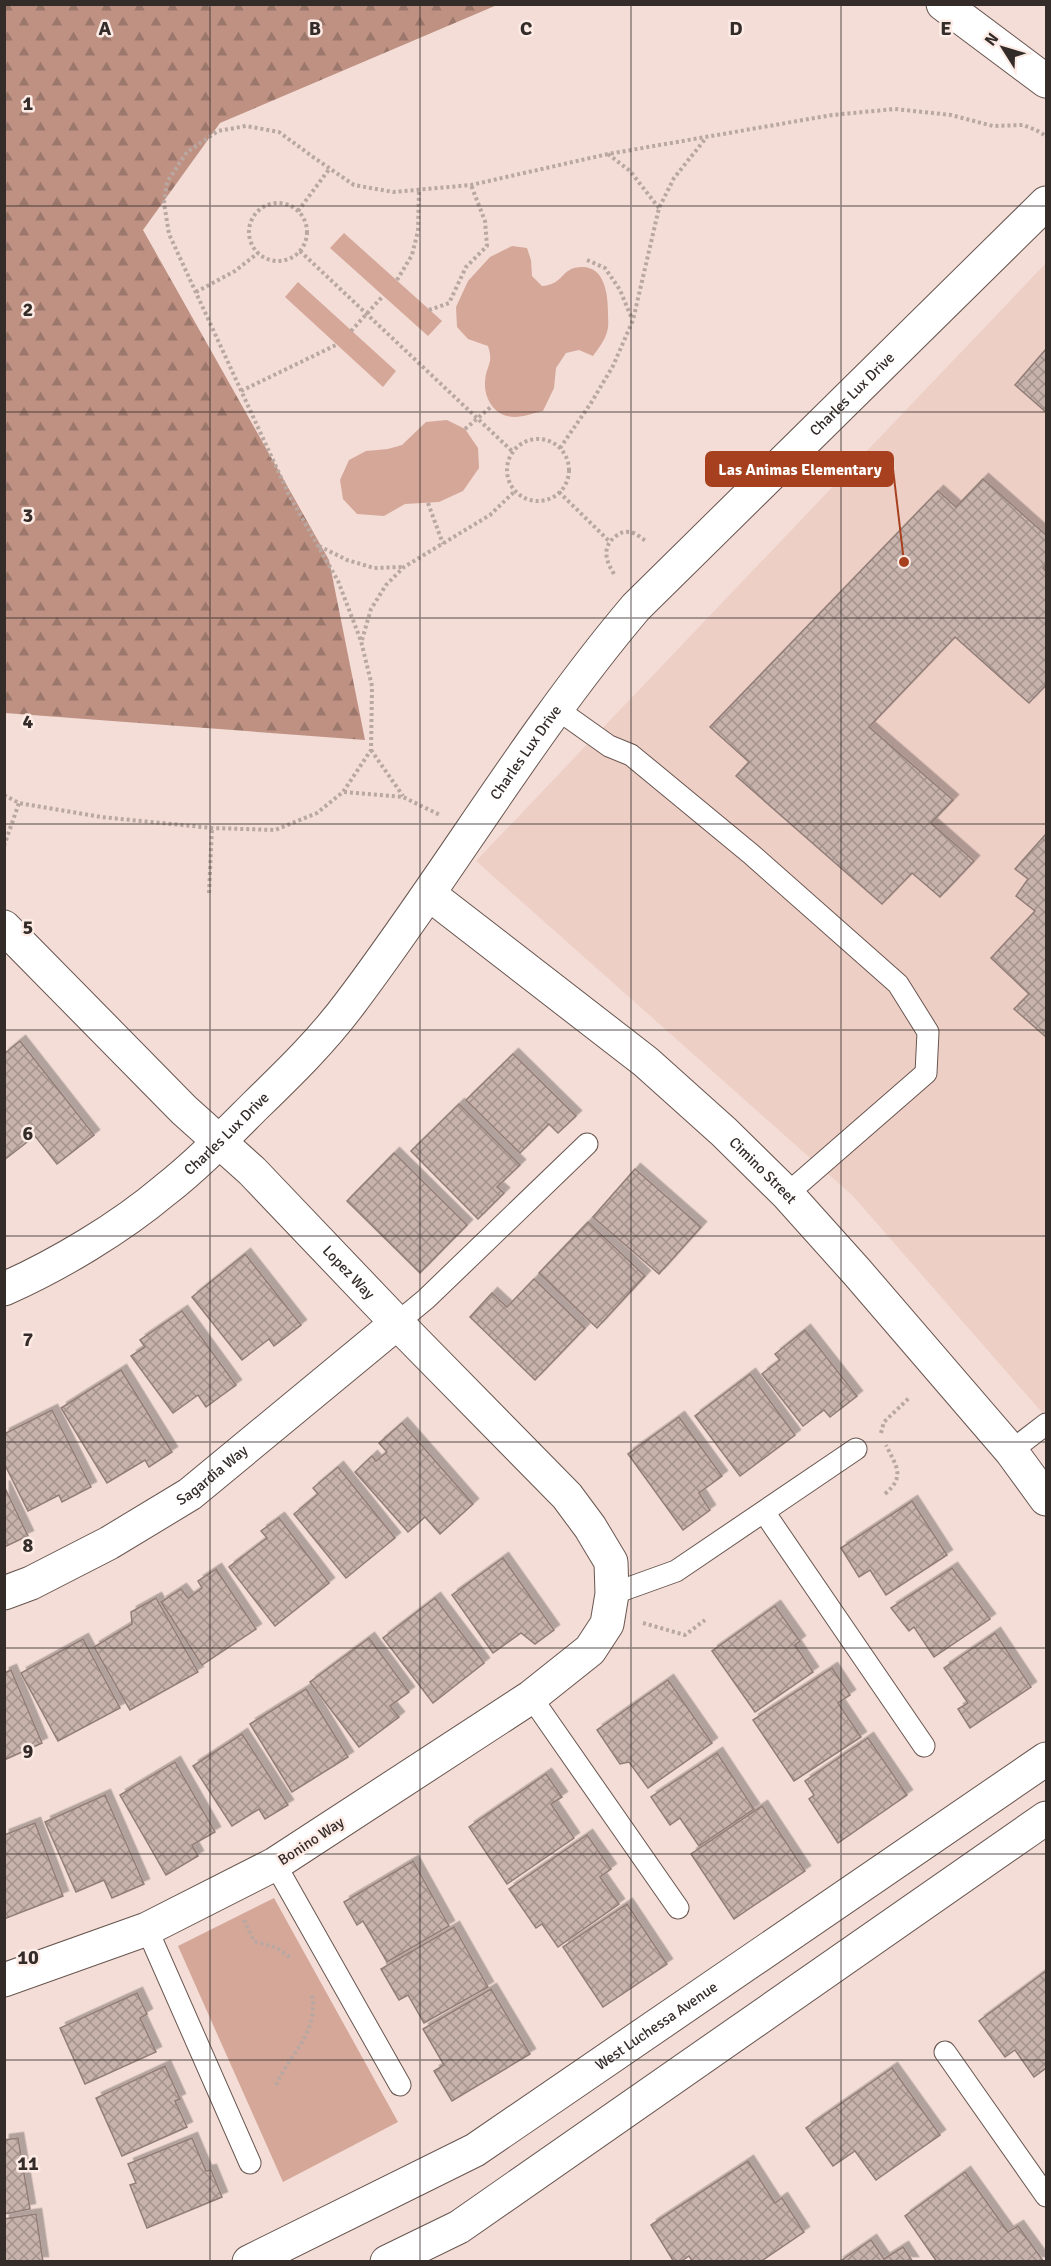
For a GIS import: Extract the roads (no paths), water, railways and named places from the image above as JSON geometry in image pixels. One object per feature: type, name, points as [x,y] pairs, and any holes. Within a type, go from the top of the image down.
[{"type":"street","points":[[943,4],[1047,81]]},
{"type":"street","name":"Charles Lux Drive","points":[[4,1289],[26,1279],[103,1234],[165,1191],[293,1070],[350,1004],[595,656],[636,607],[1047,203]]},
{"type":"street","name":"Cimino Street","points":[[429,894],[646,1062],[724,1132],[787,1194],[1011,1450],[1047,1499]]},
{"type":"street","name":"Lopez Way","points":[[4,927],[184,1110],[252,1171],[567,1496],[590,1527],[611,1562],[612,1594],[607,1624],[590,1650]]},
{"type":"street","name":"Sagardia Way","points":[[4,1593],[31,1583],[109,1543],[190,1494],[397,1323]]},
{"type":"street","name":"Bonino Way","points":[[4,1980],[147,1929],[275,1864],[531,1697],[590,1650]]},
{"type":"street","name":"West Luchessa Avenue","points":[[249,2262],[475,2150],[1047,1759]]},
{"type":"street","points":[[387,2262],[459,2227],[1047,1818]]},
{"type":"lane","points":[[557,709],[609,746],[631,755],[751,854],[898,984],[928,1032],[926,1073],[787,1194]]},
{"type":"lane","points":[[397,1323],[426,1299],[588,1144]]},
{"type":"lane","points":[[1011,1450],[1047,1424]]},
{"type":"lane","points":[[612,1594],[676,1571],[856,1449]]},
{"type":"lane","points":[[764,1512],[924,1746]]},
{"type":"lane","points":[[531,1697],[678,1908]]},
{"type":"lane","points":[[275,1864],[400,2085]]},
{"type":"lane","points":[[147,1929],[250,2163]]},
{"type":"lane","points":[[945,2052],[1047,2196]]},
{"type":"place","name":"Las Animas Elementary","points":[[904,562]]}]
